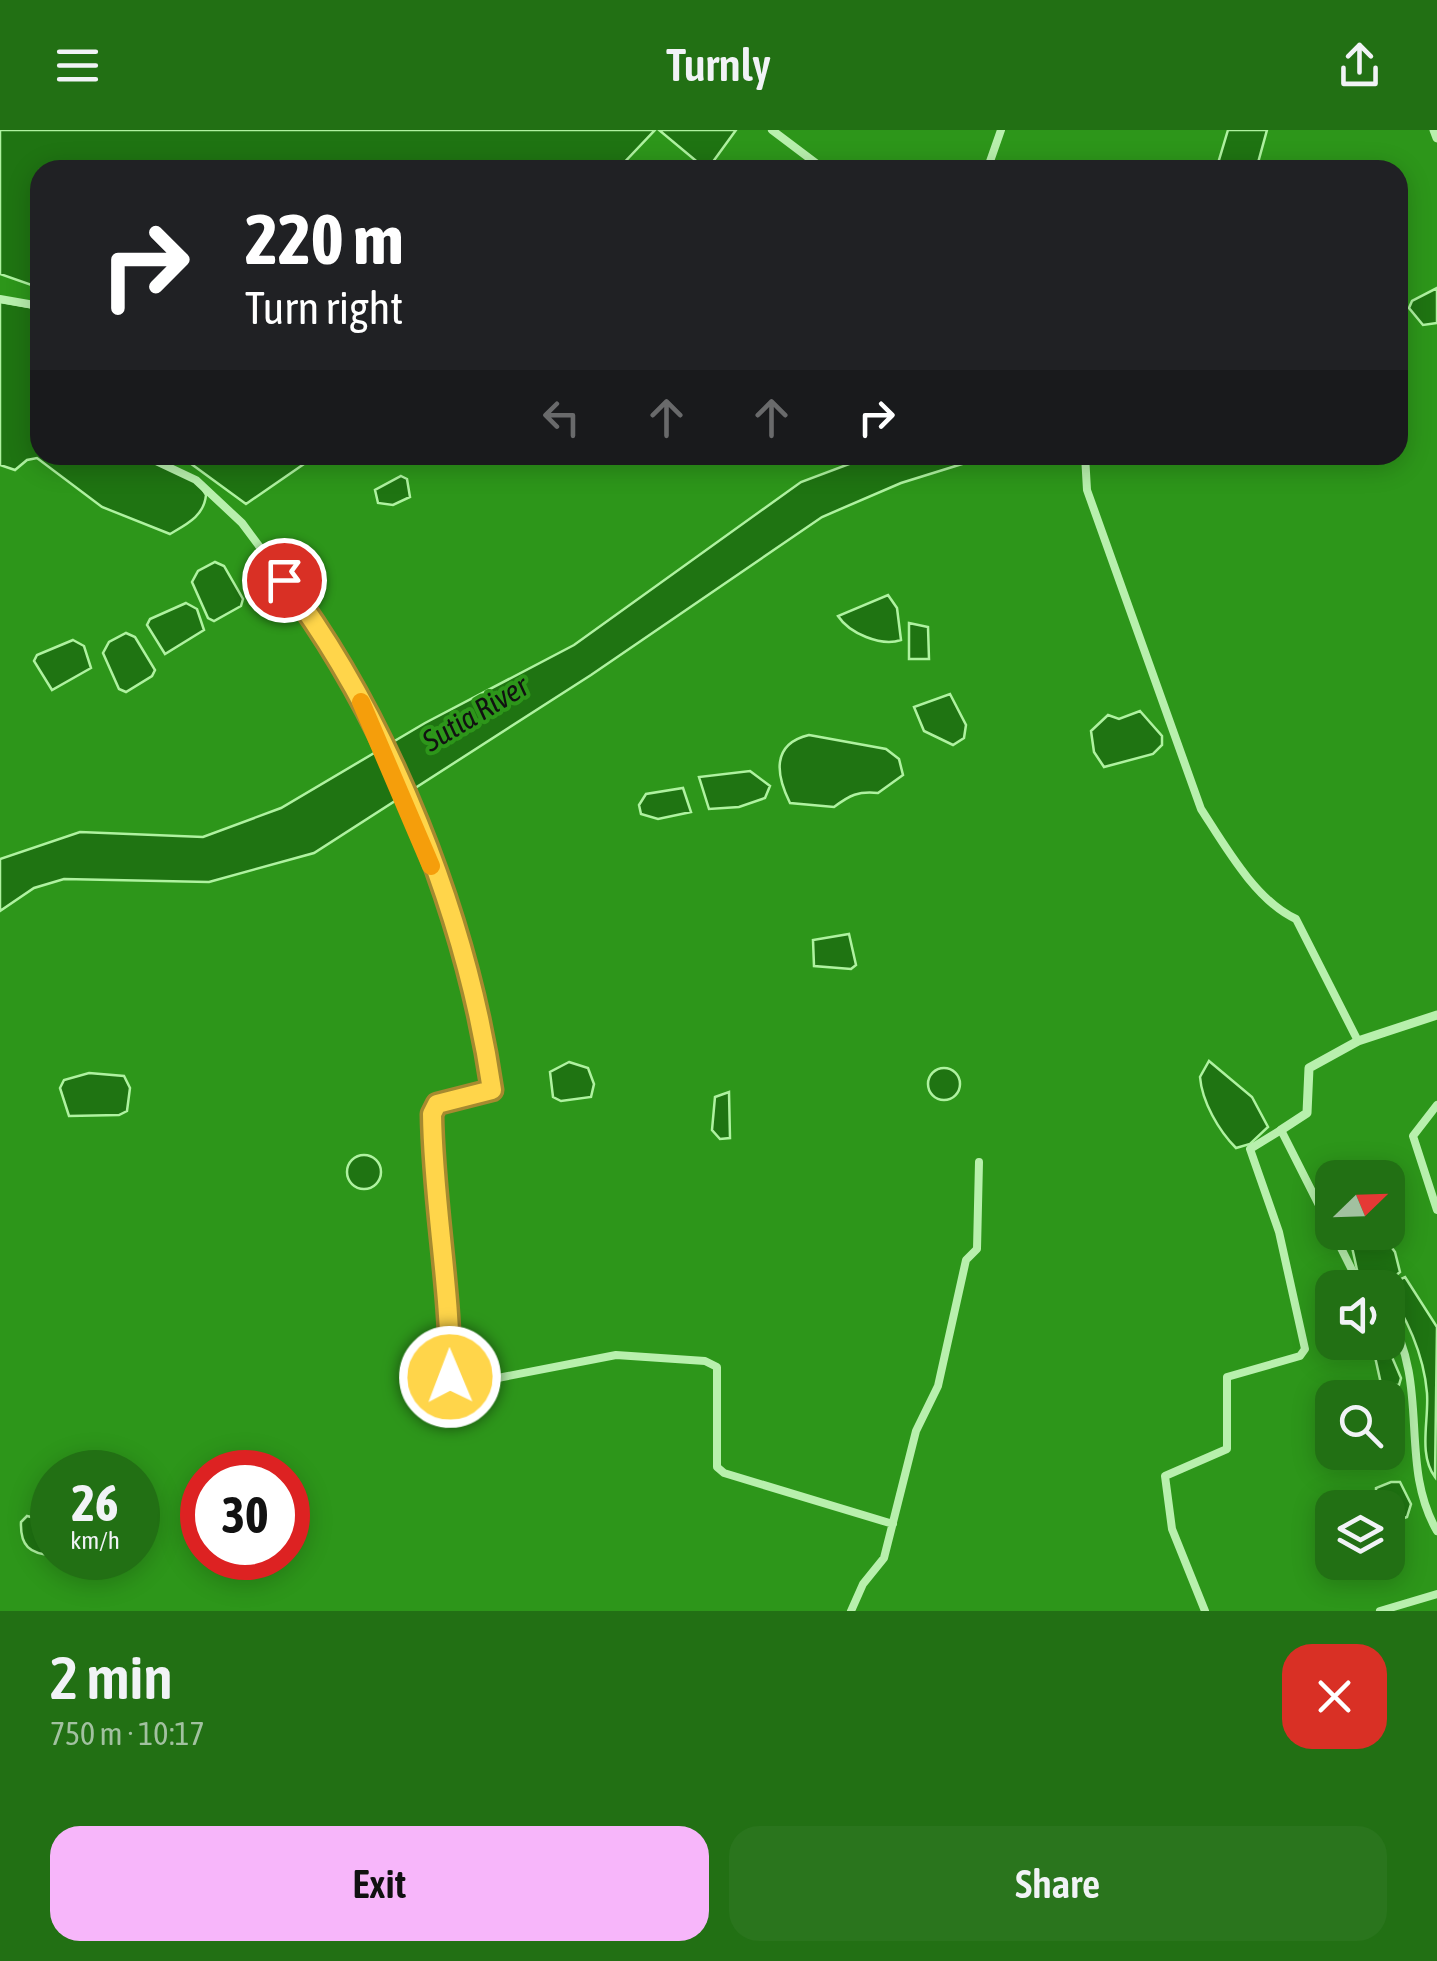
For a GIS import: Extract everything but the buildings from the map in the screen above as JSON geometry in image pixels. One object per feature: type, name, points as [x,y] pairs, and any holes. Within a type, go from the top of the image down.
[{"type":"street","points":[[772,130],[812,160]]},
{"type":"street","points":[[991,160],[1001,130]]},
{"type":"street","points":[[1434,130],[1437,138]]},
{"type":"street","points":[[0,299],[30,304]]},
{"type":"street","points":[[164,465],[196,480],[242,522],[331,643],[412,815],[474,989],[492,1090],[437,1104],[432,1114],[435,1199],[451,1334],[450,1377],[454,1382],[472,1383],[616,1355],[705,1361],[717,1367],[717,1467],[724,1473],[892,1524]]},
{"type":"street","points":[[1086,465],[1087,490],[1201,809],[1226,848],[1279,910],[1296,919],[1358,1040]]},
{"type":"street","points":[[1205,1611],[1172,1529],[1165,1476],[1227,1449],[1227,1378],[1300,1356],[1305,1349],[1278,1232],[1250,1150],[1307,1113],[1309,1068],[1358,1040],[1437,1015]]},
{"type":"street","points":[[1437,1105],[1413,1136],[1437,1210]]},
{"type":"street","points":[[1281,1130],[1315,1197]]},
{"type":"street","points":[[851,1611],[863,1584],[884,1558],[916,1431],[938,1386],[959,1307],[966,1260],[978,1249],[979,1162]]},
{"type":"street","points":[[1405,1354],[1420,1480],[1437,1531]]},
{"type":"street","points":[[1380,1611],[1437,1594]]},
{"type":"water","points":[[0,130],[655,130],[626,160],[30,160],[30,284],[0,274]]},
{"type":"water","points":[[659,130],[736,130],[714,160],[695,160]]},
{"type":"water","points":[[1228,130],[1267,130],[1259,160],[1219,160]]},
{"type":"water","points":[[1437,288],[1437,323],[1423,325],[1409,308],[1412,301]]},
{"type":"water","points":[[0,302],[30,307],[30,459],[15,470],[0,465]]},
{"type":"water","points":[[46,465],[161,465],[195,481],[206,495],[194,519],[170,534],[102,507]]},
{"type":"water","points":[[193,465],[303,465],[246,504]]},
{"type":"water","name":"Sutia River","points":[[846,465],[959,465],[901,483],[822,517],[591,675],[314,853],[209,882],[64,879],[34,888],[0,911],[0,859],[80,832],[203,837],[281,808],[425,723],[574,645],[801,482]]},
{"type":"water","points":[[401,476],[407,479],[410,497],[393,505],[378,503],[375,490]]},
{"type":"water","points":[[215,562],[224,566],[243,599],[241,606],[214,621],[208,618],[192,582],[198,571]]},
{"type":"water","points":[[888,595],[897,608],[901,640],[884,642],[866,637],[838,616]]},
{"type":"water","points":[[186,603],[197,609],[204,630],[165,654],[147,625],[150,619]]},
{"type":"water","points":[[909,623],[928,627],[929,659],[909,659]]},
{"type":"water","points":[[126,633],[135,637],[155,670],[126,692],[119,689],[103,653],[109,642]]},
{"type":"water","points":[[73,640],[84,646],[91,668],[52,690],[34,661],[37,655]]},
{"type":"water","points":[[950,694],[966,725],[964,738],[953,745],[924,731],[914,707]]},
{"type":"water","points":[[1140,711],[1162,736],[1162,745],[1153,754],[1104,767],[1094,752],[1091,731],[1108,715],[1119,719]]},
{"type":"water","points":[[809,735],[886,749],[899,759],[903,775],[878,793],[854,795],[834,807],[790,803],[780,762],[788,745]]},
{"type":"water","points":[[750,771],[770,786],[765,798],[739,807],[709,809],[699,777]]},
{"type":"water","points":[[683,788],[691,812],[658,819],[641,814],[639,805],[646,794]]},
{"type":"water","points":[[849,934],[856,965],[851,969],[814,966],[813,940]]},
{"type":"water","points":[[1209,1061],[1252,1097],[1268,1127],[1250,1144],[1236,1148],[1212,1116],[1200,1077]]},
{"type":"water","points":[[569,1062],[588,1068],[594,1084],[591,1097],[561,1101],[553,1097],[550,1072]]},
{"type":"water","points":[[944,1068],[955,1073],[960,1084],[955,1095],[944,1100],[933,1095],[928,1084],[933,1073]]},
{"type":"water","points":[[89,1073],[124,1076],[130,1088],[127,1111],[119,1115],[69,1116],[60,1088],[64,1080]]},
{"type":"water","points":[[729,1092],[730,1138],[720,1139],[712,1130],[715,1097]]},
{"type":"water","points":[[364,1155],[376,1160],[381,1172],[376,1184],[364,1189],[352,1184],[347,1172],[352,1160]]},
{"type":"water","points":[[1353,1250],[1394,1250],[1400,1270],[1357,1270]]},
{"type":"water","points":[[1405,1277],[1437,1327],[1435,1477],[1427,1458],[1427,1393],[1422,1364],[1406,1322]]},
{"type":"water","points":[[1376,1360],[1393,1360],[1400,1380],[1380,1380]]},
{"type":"water","points":[[1400,1482],[1404,1490],[1376,1490]]},
{"type":"water","points":[[1405,1492],[1411,1504],[1405,1518]]},
{"type":"water","points":[[30,1517],[30,1548],[25,1543],[21,1522]]},
{"type":"slow traffic","points":[[361,702],[431,866]]},
{"type":"route","points":[[284,580],[331,643],[412,815],[474,989],[485,1040],[492,1090],[437,1104],[432,1114],[432,1170],[451,1334],[450,1377]]}]
